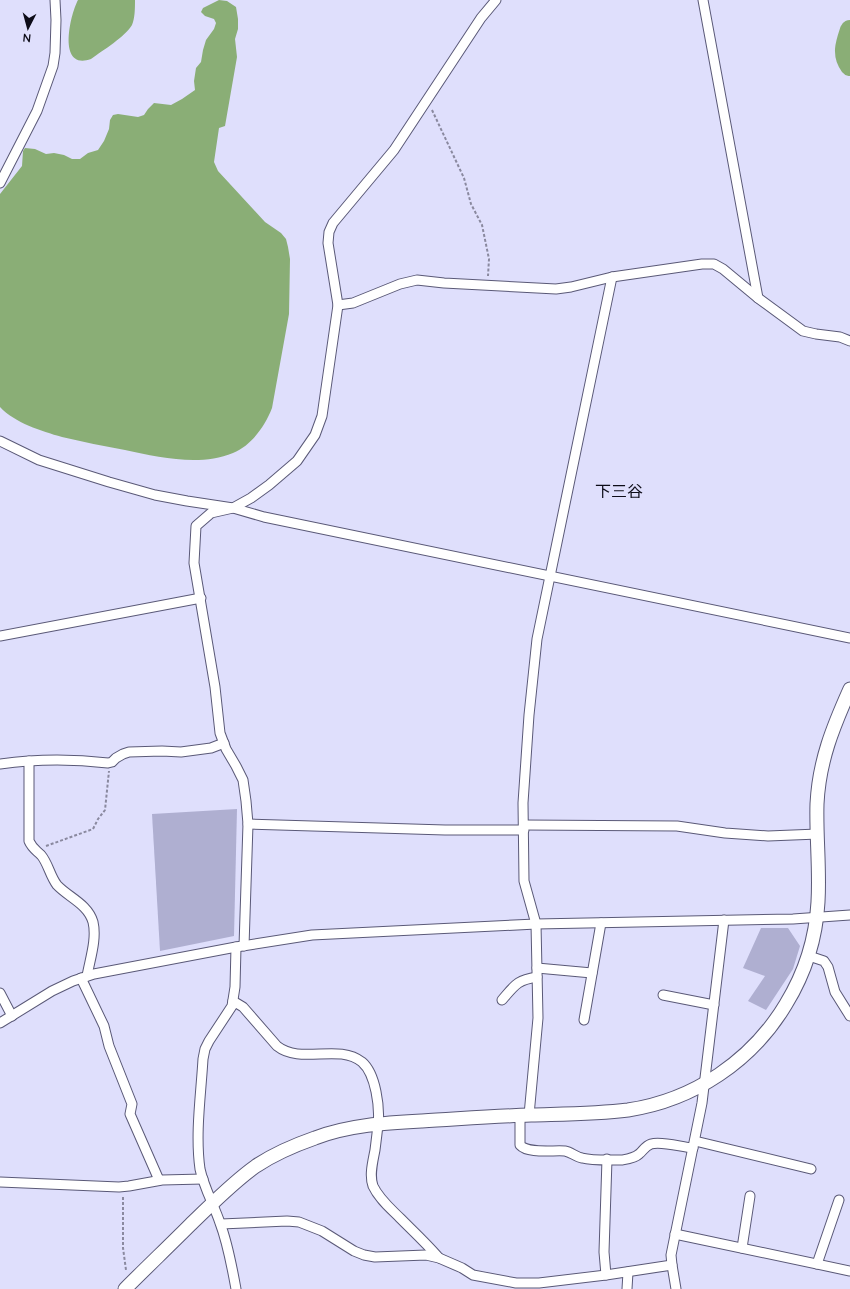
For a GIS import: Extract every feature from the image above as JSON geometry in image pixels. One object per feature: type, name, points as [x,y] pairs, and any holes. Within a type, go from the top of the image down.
[{"type":"street","points":[[0,183],[37,111],[53,66],[56,33],[56,0]]},
{"type":"street","points":[[236,1289],[231,1259],[221,1224],[203,1179],[198,1138],[203,1059],[205,1049],[232,1006],[233,1001],[240,946],[248,824],[243,780],[220,733],[215,687],[194,563],[196,526],[211,513],[233,508],[251,498],[297,461],[315,435],[322,416],[338,305],[328,243],[329,232],[333,223],[394,150],[481,18],[496,0]]},
{"type":"street","points":[[703,0],[758,298]]},
{"type":"street","points":[[338,305],[353,303],[400,284],[417,280],[444,283],[556,289],[612,277],[702,264],[714,264],[723,269],[758,298],[803,331],[840,337],[850,341]]},
{"type":"street","points":[[612,277],[537,639],[529,715],[523,803],[524,881],[536,924],[538,1018],[520,1145],[523,1148],[532,1150],[567,1152],[580,1158],[622,1160],[632,1158],[650,1144],[659,1143],[694,1145],[811,1169]]},
{"type":"street","points":[[0,441],[39,460],[109,482],[155,494],[233,508],[264,517],[850,638]]},
{"type":"street","points":[[0,636],[201,598]]},
{"type":"street","points":[[127,1287],[212,1203],[256,1166],[293,1146],[332,1132],[378,1124],[627,1110],[648,1106],[685,1094],[705,1084],[737,1062],[772,1026],[795,989],[809,956],[817,918],[817,803],[824,756],[830,736],[850,689]]},
{"type":"street","points":[[0,764],[62,760],[110,762],[129,752],[181,752],[211,748],[224,743]]},
{"type":"street","points":[[29,761],[29,841],[34,850],[41,855],[56,883],[85,907],[90,914],[94,933],[84,977],[104,1026],[109,1046],[132,1104],[130,1114],[159,1180]]},
{"type":"street","points":[[248,824],[445,830],[677,826],[726,833],[768,836],[818,834]]},
{"type":"street","points":[[0,1023],[73,980],[119,969],[240,946],[312,935],[536,924],[850,916]]},
{"type":"street","points":[[676,1289],[672,1255],[705,1084],[724,920]]},
{"type":"street","points":[[584,1020],[601,923]]},
{"type":"street","points":[[809,956],[824,961],[828,968],[835,992],[850,1016]]},
{"type":"street","points":[[502,1000],[516,984],[537,972],[592,973]]},
{"type":"street","points":[[0,993],[12,1016]]},
{"type":"street","points":[[663,995],[714,1006]]},
{"type":"street","points":[[233,1001],[243,1007],[282,1050],[297,1054],[336,1054],[349,1056],[362,1062],[367,1068],[374,1085],[378,1124],[371,1175],[373,1185],[377,1194],[386,1204],[439,1258]]},
{"type":"street","points":[[606,1275],[604,1252],[607,1159]]},
{"type":"street","points":[[0,1182],[124,1187],[159,1180],[203,1179]]},
{"type":"street","points":[[742,1248],[750,1196]]},
{"type":"street","points":[[817,1264],[839,1200]]},
{"type":"street","points":[[221,1224],[299,1222],[322,1231],[354,1251],[364,1255],[426,1255],[439,1258],[462,1268],[473,1275],[530,1286],[672,1265]]},
{"type":"street","points":[[675,1234],[850,1271]]},
{"type":"street","points":[[627,1289],[628,1272]]},
{"type":"path","points":[[427,98],[464,178],[471,204],[482,225],[490,259],[488,285]]},
{"type":"path","points":[[34,850],[93,829],[104,810],[110,762]]},
{"type":"path","points":[[124,1187],[123,1248],[127,1287]]},
{"type":"shaded area","points":[[78,0],[135,0],[134,19],[132,25],[125,34],[91,59],[80,61],[74,57],[70,50],[69,40],[72,17]]},
{"type":"shaded area","points":[[219,0],[227,1],[236,7],[238,29],[235,39],[237,57],[225,126],[219,128],[214,162],[218,171],[265,222],[281,233],[286,239],[290,259],[289,314],[272,408],[269,415],[262,428],[252,440],[240,450],[220,457],[193,460],[165,458],[86,442],[62,437],[29,426],[13,418],[0,407],[0,194],[22,166],[23,151],[25,148],[35,149],[46,154],[54,153],[64,155],[72,159],[80,159],[88,153],[98,150],[104,141],[113,115],[118,114],[138,117],[144,115],[154,103],[171,105],[195,90],[194,81],[196,68],[201,62],[206,40],[214,29],[216,23],[214,19],[205,16],[201,12],[203,8]]},
{"type":"building","points":[[237,809],[234,936],[160,951],[152,814]]},
{"type":"building","points":[[761,928],[788,928],[800,946],[793,969],[766,1010],[748,1001],[765,976],[743,968]]},
{"type":"waterway","points":[[850,30],[845,48],[847,62],[850,66]]},
{"type":"district","name":"下三谷","points":[[619,491]]}]
